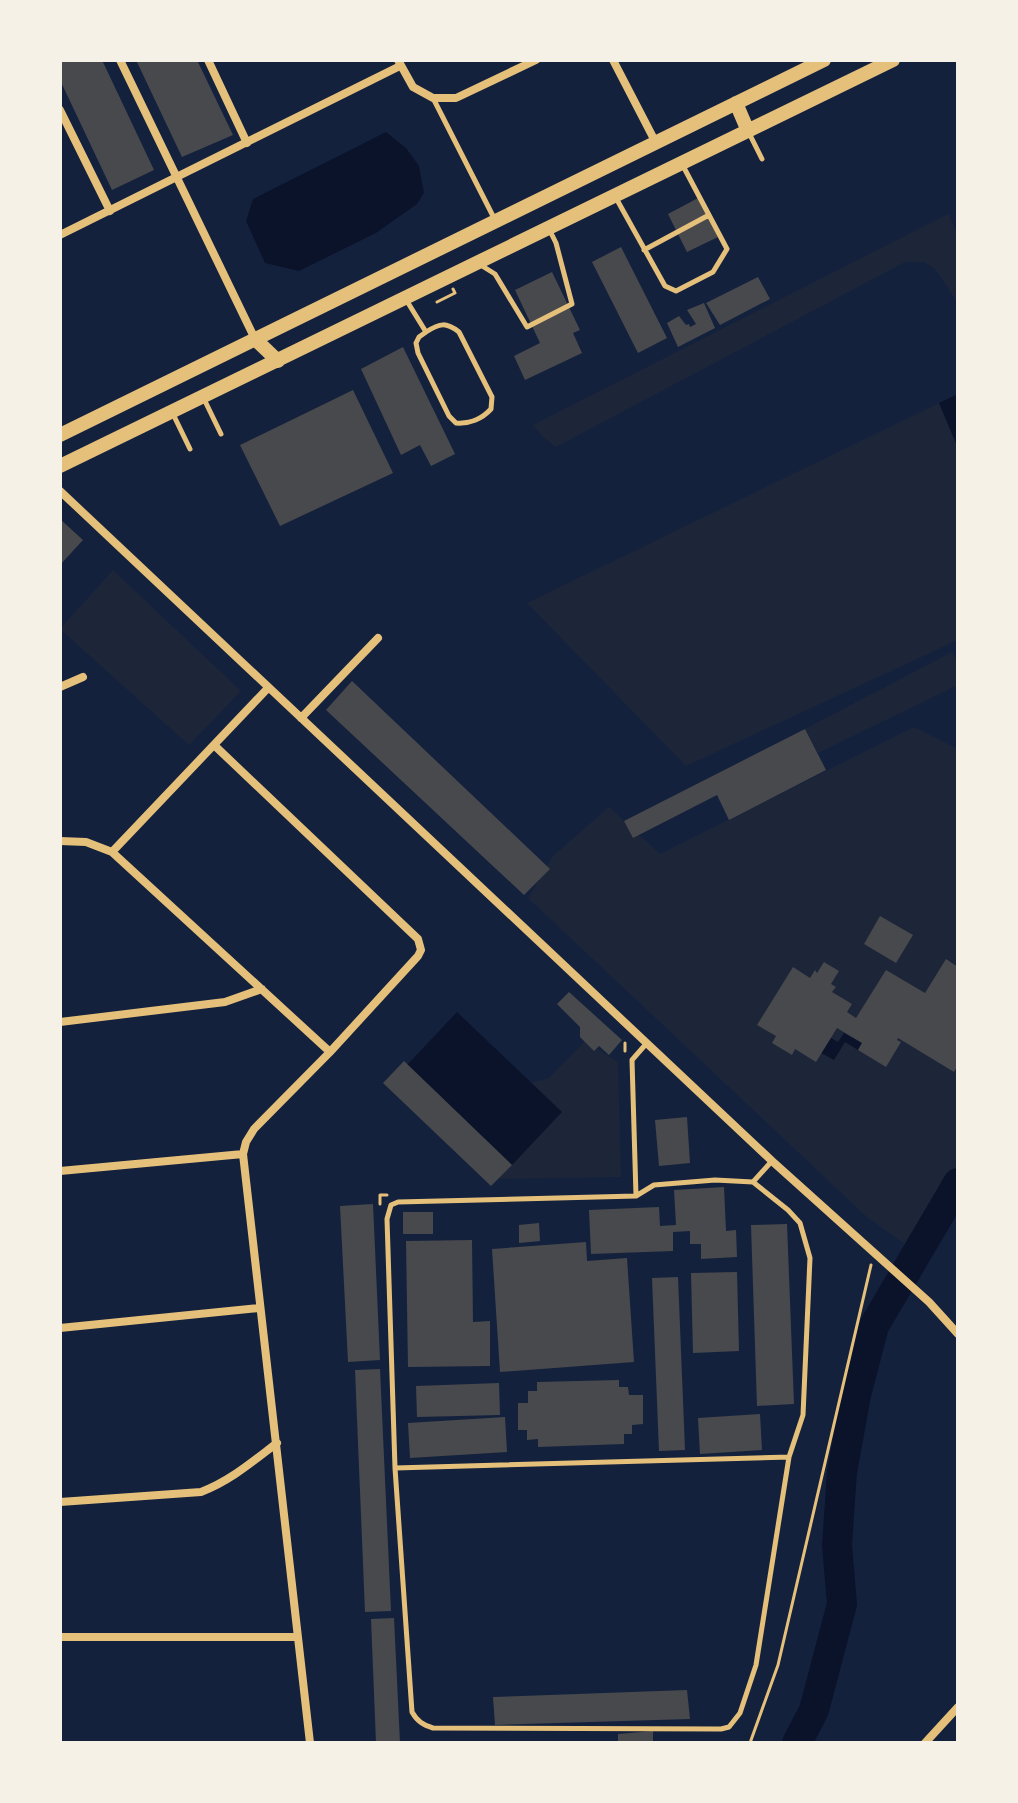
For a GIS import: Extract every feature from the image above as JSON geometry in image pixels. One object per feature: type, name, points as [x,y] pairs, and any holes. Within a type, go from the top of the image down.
[{"type":"main road","points":[[60,466],[893,60]]},
{"type":"main road","points":[[60,435],[815,62]]},
{"type":"main road","points":[[736,103],[748,131]]},
{"type":"main road","points":[[255,339],[278,361]]},
{"type":"street","points":[[120,60],[255,339]]},
{"type":"street","points":[[208,60],[247,143]]},
{"type":"street","points":[[60,235],[247,143],[399,63],[413,87],[433,98],[456,98],[536,60]]},
{"type":"street","points":[[613,60],[656,143]]},
{"type":"street","points":[[60,110],[110,211]]},
{"type":"street","points":[[60,491],[646,1044],[929,1302],[958,1334]]},
{"type":"street","points":[[301,718],[378,638]]},
{"type":"street","points":[[60,687],[83,677]]},
{"type":"street","points":[[112,852],[268,688]]},
{"type":"street","points":[[214,745],[421,945],[418,956],[254,1129],[243,1154],[310,1743]]},
{"type":"street","points":[[60,841],[86,842],[112,852],[330,1052]]},
{"type":"street","points":[[60,1022],[225,1002],[262,989]]},
{"type":"street","points":[[60,1171],[243,1154]]},
{"type":"street","points":[[60,1328],[259,1308]]},
{"type":"street","points":[[60,1502],[201,1492],[238,1473],[277,1443]]},
{"type":"street","points":[[60,1637],[298,1637]]},
{"type":"street","points":[[925,1743],[958,1707]]},
{"type":"lane","points":[[433,98],[496,221]]},
{"type":"lane","points":[[748,131],[762,159]]},
{"type":"lane","points":[[615,196],[665,286],[676,291],[713,272],[727,249],[682,163]]},
{"type":"lane","points":[[644,250],[709,215]]},
{"type":"lane","points":[[476,263],[495,274],[527,327],[572,304],[556,243],[548,228]]},
{"type":"lane","points":[[405,297],[426,332]]},
{"type":"lane","points":[[442,325],[451,326],[459,332],[492,397],[491,409],[485,415],[466,424],[456,423],[449,416],[418,353],[416,343],[426,332],[442,325]]},
{"type":"lane","points":[[203,396],[221,434]]},
{"type":"lane","points":[[172,412],[190,449]]},
{"type":"lane","points":[[636,1196],[632,1060],[646,1044]]},
{"type":"lane","points":[[753,1182],[772,1161]]},
{"type":"lane","points":[[715,1180],[753,1182],[800,1223],[810,1258],[803,1415],[789,1457],[756,1665],[740,1713],[729,1727],[721,1729],[433,1728],[423,1725],[412,1712],[395,1468],[387,1219],[391,1205],[398,1202],[636,1196],[654,1185],[715,1180]]},
{"type":"lane","points":[[395,1468],[789,1457]]},
{"type":"path","points":[[437,302],[455,293]]},
{"type":"path","points":[[625,1043],[625,1058]]},
{"type":"path","points":[[380,1211],[380,1195],[395,1195]]},
{"type":"path","points":[[750,1743],[778,1665],[871,1265]]},
{"type":"shaded area","points":[[386,132],[406,148],[419,166],[424,193],[417,204],[376,233],[299,271],[265,263],[246,221],[253,199]]},
{"type":"shaded area","points":[[948,214],[958,235],[958,303],[936,270],[924,262],[905,262],[556,447],[533,425]]},
{"type":"shaded area","points":[[958,394],[958,448],[939,403]]},
{"type":"shaded area","points":[[939,403],[958,448],[958,640],[686,766],[527,603]]},
{"type":"shaded area","points":[[113,570],[241,691],[189,745],[60,629]]},
{"type":"shaded area","points":[[952,652],[958,663],[958,685],[818,753],[805,729]]},
{"type":"shaded area","points":[[914,727],[958,749],[958,1163],[908,1246],[868,1218],[528,898],[553,856],[609,807],[660,854]]},
{"type":"shaded area","points":[[457,1012],[562,1112],[512,1165],[407,1065]]},
{"type":"shaded area","points":[[844,1033],[862,1043],[858,1050],[845,1042],[834,1060],[821,1053],[831,1038],[838,1042]]},
{"type":"shaded area","points":[[585,1041],[618,1062],[621,1177],[493,1179],[530,1083],[549,1078]]},
{"type":"building","points":[[60,60],[102,60],[154,170],[112,190],[60,80]]},
{"type":"building","points":[[136,60],[197,60],[233,135],[182,157]]},
{"type":"building","points":[[698,198],[718,237],[687,252],[668,214]]},
{"type":"building","points":[[621,247],[667,338],[638,353],[592,262]]},
{"type":"building","points":[[552,272],[580,330],[573,333],[582,353],[525,380],[514,356],[540,343],[515,290]]},
{"type":"building","points":[[758,277],[770,299],[720,325],[706,303]]},
{"type":"building","points":[[704,303],[715,328],[678,347],[667,323],[679,316],[690,327],[696,324],[687,310]]},
{"type":"building","points":[[403,347],[455,454],[431,466],[420,445],[401,455],[361,369]]},
{"type":"building","points":[[353,390],[393,473],[280,526],[240,445]]},
{"type":"building","points":[[60,519],[83,540],[60,565]]},
{"type":"building","points":[[352,681],[550,869],[524,895],[326,710]]},
{"type":"building","points":[[805,729],[826,770],[729,820],[717,795],[633,838],[624,821]]},
{"type":"building","points":[[880,916],[913,935],[896,963],[864,944]]},
{"type":"building","points":[[946,959],[958,967],[958,1065],[954,1072],[898,1038],[901,1042],[886,1067],[858,1050],[862,1043],[837,1028],[816,1062],[795,1049],[792,1055],[772,1043],[776,1036],[757,1025],[793,967],[810,978],[824,962],[839,971],[831,984],[836,987],[832,992],[852,1004],[847,1012],[856,1018],[886,970],[925,993]]},
{"type":"building","points":[[569,992],[622,1040],[609,1055],[599,1046],[594,1051],[580,1037],[580,1027],[557,1004]]},
{"type":"building","points":[[404,1061],[512,1165],[491,1186],[383,1083]]},
{"type":"building","points":[[687,1117],[690,1163],[659,1166],[655,1120]]},
{"type":"building","points":[[724,1187],[726,1231],[736,1230],[737,1257],[701,1259],[701,1244],[690,1244],[690,1231],[673,1232],[673,1251],[591,1254],[589,1210],[659,1207],[660,1226],[676,1225],[674,1190]]},
{"type":"building","points":[[373,1204],[380,1360],[348,1362],[340,1206]]},
{"type":"building","points":[[403,1212],[433,1212],[433,1234],[403,1234]]},
{"type":"building","points":[[539,1223],[540,1241],[519,1243],[519,1225]]},
{"type":"building","points":[[787,1224],[794,1404],[757,1406],[751,1225]]},
{"type":"building","points":[[472,1240],[473,1322],[490,1321],[490,1366],[408,1367],[406,1241]]},
{"type":"building","points":[[586,1242],[587,1261],[627,1258],[634,1362],[500,1372],[492,1249]]},
{"type":"building","points":[[737,1272],[739,1351],[693,1353],[691,1273]]},
{"type":"building","points":[[678,1277],[685,1450],[659,1451],[652,1278]]},
{"type":"building","points":[[380,1369],[391,1611],[365,1612],[355,1370]]},
{"type":"building","points":[[619,1380],[619,1387],[628,1387],[629,1395],[643,1395],[643,1424],[632,1425],[632,1434],[624,1434],[624,1444],[538,1447],[538,1439],[527,1440],[527,1430],[518,1430],[518,1403],[528,1403],[528,1391],[537,1391],[537,1382]]},
{"type":"building","points":[[499,1383],[500,1415],[417,1417],[416,1386]]},
{"type":"building","points":[[760,1414],[762,1450],[700,1454],[698,1418]]},
{"type":"building","points":[[505,1417],[507,1452],[410,1458],[408,1423]]},
{"type":"building","points":[[394,1618],[400,1743],[376,1743],[371,1619]]},
{"type":"building","points":[[687,1690],[690,1719],[495,1725],[493,1697]]},
{"type":"building","points":[[653,1731],[653,1743],[618,1743],[618,1734]]},
{"type":"waterway","points":[[797,1743],[814,1710],[842,1604],[837,1545],[842,1472],[856,1395],[874,1326],[958,1183]]}]
